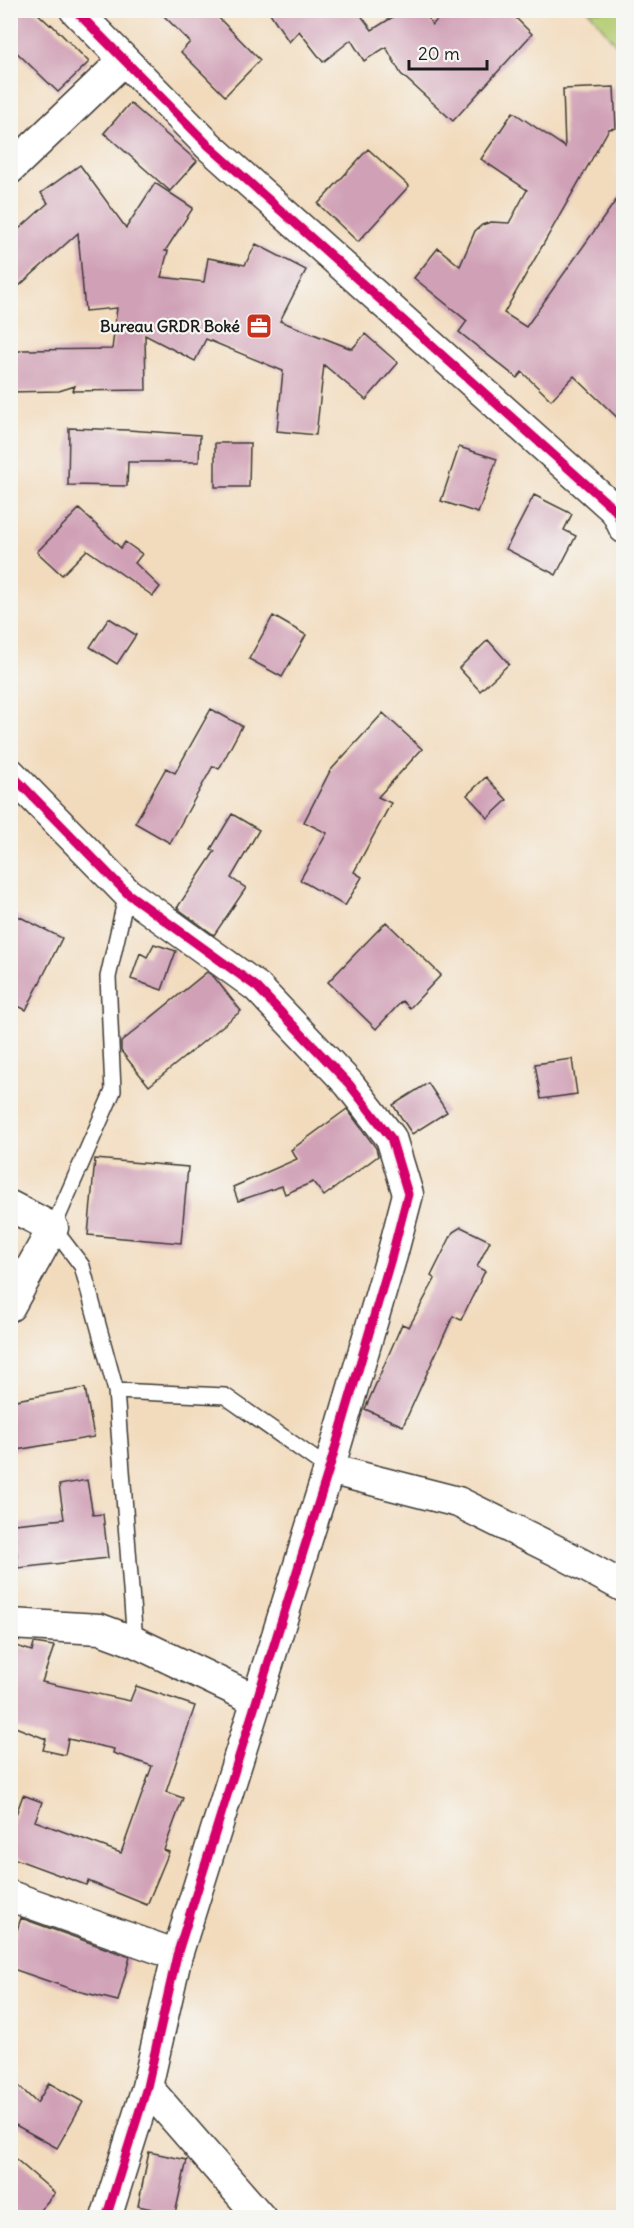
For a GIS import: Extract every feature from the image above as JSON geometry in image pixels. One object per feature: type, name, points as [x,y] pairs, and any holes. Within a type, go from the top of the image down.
[{"type":"street","points":[[75,10],[210,147],[616,512],[624,528]]},
{"type":"street","points":[[10,169],[124,60]]},
{"type":"street","points":[[10,773],[127,893],[257,987],[349,1084],[391,1138],[408,1194],[329,1469],[177,1955],[147,2087],[106,2217]]},
{"type":"street","points":[[10,1206],[53,1228],[10,1306]]},
{"type":"street","points":[[329,1469],[458,1502],[624,1587]]},
{"type":"street","points":[[10,1624],[100,1629],[135,1642],[256,1700]]},
{"type":"street","points":[[10,1896],[177,1955]]},
{"type":"street","points":[[147,2087],[261,2217]]},
{"type":"lane","points":[[127,893],[108,977],[113,1091],[53,1228],[82,1266],[116,1391],[135,1642]]},
{"type":"lane","points":[[116,1391],[225,1396],[329,1469]]},
{"type":"green space","points":[[589,11],[623,11],[623,53]]},
{"type":"building","points":[[10,10],[34,10],[89,62],[58,92],[10,46]]},
{"type":"building","points":[[158,10],[211,10],[260,60],[225,96],[181,52],[190,42]]},
{"type":"building","points":[[268,10],[357,10],[372,30],[404,10],[424,10],[432,25],[447,10],[508,10],[532,34],[453,121],[401,74],[386,47],[364,61],[351,40],[323,62],[299,31],[289,42]]},
{"type":"building","points":[[614,87],[616,128],[609,129],[504,313],[526,327],[624,189],[624,424],[574,376],[551,400],[522,372],[517,378],[459,332],[467,321],[414,278],[438,248],[460,266],[475,231],[491,222],[509,223],[527,190],[481,159],[513,112],[565,147],[563,89]]},
{"type":"building","points":[[130,103],[197,161],[170,191],[104,133]]},
{"type":"building","points":[[368,149],[409,186],[358,242],[318,204]]},
{"type":"building","points":[[80,165],[126,228],[155,183],[193,208],[165,251],[168,251],[161,277],[204,282],[208,258],[245,265],[256,244],[306,270],[280,321],[352,349],[365,334],[398,363],[366,400],[324,365],[316,435],[277,431],[283,371],[206,339],[195,361],[145,335],[146,390],[73,391],[75,386],[59,391],[10,392],[10,354],[23,350],[112,349],[117,308],[85,311],[78,233],[10,294],[10,237],[48,203],[41,193]]},
{"type":"building","points":[[69,428],[200,435],[199,462],[128,462],[127,486],[68,485]]},
{"type":"building","points":[[215,443],[250,443],[249,487],[215,487]]},
{"type":"building","points":[[459,447],[497,459],[478,513],[441,501]]},
{"type":"building","points":[[534,495],[572,514],[564,530],[576,536],[556,575],[506,549]]},
{"type":"building","points":[[79,509],[121,548],[125,542],[142,554],[135,563],[160,587],[153,596],[87,550],[62,575],[37,552]]},
{"type":"building","points":[[273,616],[306,635],[282,677],[249,659]]},
{"type":"building","points":[[109,618],[136,635],[117,664],[90,647]]},
{"type":"building","points":[[488,640],[509,664],[480,691],[459,668]]},
{"type":"building","points":[[211,709],[242,726],[219,769],[213,766],[170,843],[135,823],[166,768],[175,773]]},
{"type":"building","points":[[383,713],[422,749],[378,797],[391,803],[354,872],[362,877],[345,906],[300,880],[327,833],[304,822],[330,771]]},
{"type":"building","points":[[486,777],[507,800],[488,818],[467,795]]},
{"type":"building","points":[[232,814],[259,830],[231,878],[246,888],[214,935],[177,908],[215,851],[211,849]]},
{"type":"building","points":[[10,912],[62,938],[26,1010],[10,1002]]},
{"type":"building","points":[[386,922],[441,975],[410,1008],[402,1001],[376,1029],[328,982]]},
{"type":"building","points":[[154,944],[176,951],[162,990],[131,979],[140,953],[147,957]]},
{"type":"building","points":[[207,972],[214,977],[241,1011],[149,1086],[121,1051],[121,1042]]},
{"type":"building","points":[[572,1059],[577,1094],[541,1099],[535,1064]]},
{"type":"building","points":[[428,1083],[447,1112],[412,1134],[393,1105]]},
{"type":"building","points":[[347,1109],[376,1148],[378,1156],[324,1196],[313,1182],[285,1194],[282,1186],[238,1201],[233,1187],[297,1159],[291,1150]]},
{"type":"building","points":[[95,1159],[188,1167],[181,1243],[88,1235]]},
{"type":"building","points":[[461,1227],[490,1241],[477,1267],[485,1271],[461,1320],[453,1316],[403,1426],[365,1409],[402,1324],[409,1327],[435,1279],[431,1276],[453,1232]]},
{"type":"building","points":[[85,1388],[94,1437],[10,1451],[10,1401]]},
{"type":"building","points":[[87,1480],[93,1515],[103,1514],[108,1558],[18,1568],[14,1524],[64,1519],[59,1485]]},
{"type":"building","points":[[34,1643],[54,1646],[42,1682],[130,1701],[136,1686],[195,1706],[166,1792],[183,1798],[164,1850],[169,1852],[147,1905],[88,1881],[86,1885],[10,1857],[10,1831],[23,1795],[42,1802],[35,1821],[121,1853],[152,1766],[113,1753],[114,1749],[68,1739],[65,1755],[43,1750],[46,1739],[10,1725],[10,1644],[32,1651]]},
{"type":"building","points":[[21,1918],[130,1957],[118,2001],[74,1990],[10,1968],[10,1951]]},
{"type":"building","points":[[10,2078],[37,2103],[49,2083],[83,2102],[57,2148],[10,2122]]},
{"type":"building","points":[[149,2152],[187,2160],[175,2214],[138,2206]]},
{"type":"building","points":[[10,2154],[55,2193],[34,2217],[10,2217]]},
{"type":"cycle path","points":[[75,10],[210,147],[616,511],[624,528]]},
{"type":"cycle path","points":[[10,773],[127,893],[257,987],[349,1084],[391,1138],[408,1194],[329,1469],[177,1955],[147,2087],[106,2218]]},
{"type":"place","name":"Bureau GRDR Boké","points":[[259,326]]}]
